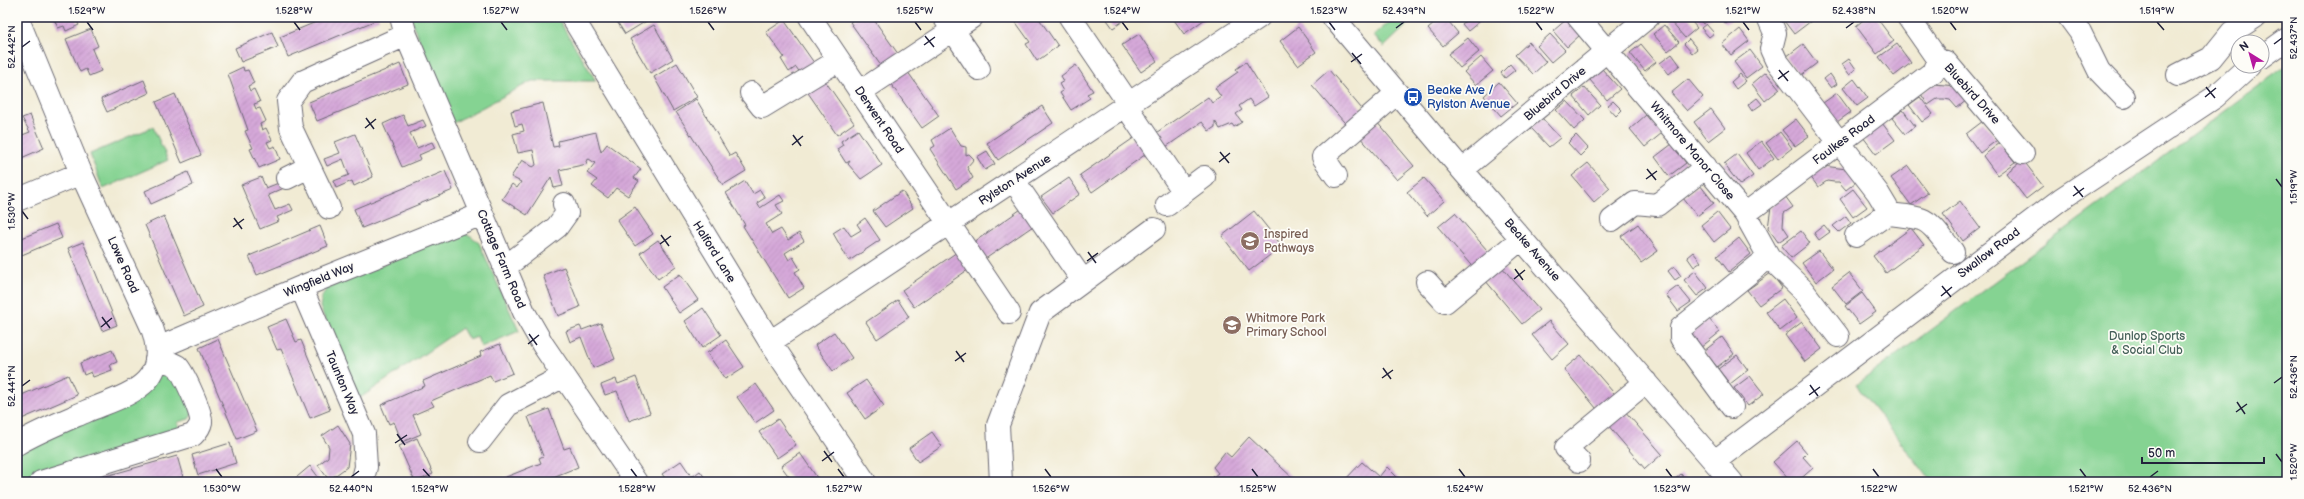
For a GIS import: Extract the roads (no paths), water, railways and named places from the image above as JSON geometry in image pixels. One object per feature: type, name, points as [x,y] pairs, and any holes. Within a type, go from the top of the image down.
[{"type":"street","name":"Lowe Road","points":[[17,17],[81,173],[152,328],[157,354]]},
{"type":"street","name":"Halford Lane","points":[[572,17],[770,342],[865,482]]},
{"type":"street","name":"Derwent Road","points":[[810,17],[1008,313]]},
{"type":"street","points":[[860,92],[948,23],[972,17]]},
{"type":"street","points":[[1070,17],[1184,192]]},
{"type":"street","name":"Rylston Avenue","points":[[770,342],[1259,17]]},
{"type":"street","name":"Beake Avenue","points":[[1333,17],[1462,170],[1732,482]]},
{"type":"street","name":"Whitmore Manor Close","points":[[1578,17],[1745,214],[1769,257],[1802,288],[1838,336]]},
{"type":"street","name":"Bluebird Drive","points":[[1462,170],[1648,17]]},
{"type":"street","points":[[1768,17],[1775,33],[1771,49],[1776,60],[1878,192],[1887,208],[1887,214]]},
{"type":"street","name":"Bluebird Drive","points":[[1908,17],[1938,60],[1946,62],[2023,152]]},
{"type":"street","points":[[2069,17],[2080,32],[2100,71],[2124,96]]},
{"type":"street","points":[[2178,75],[2211,58],[2232,32],[2255,17]]},
{"type":"street","points":[[948,23],[979,69]]},
{"type":"street","points":[[329,208],[291,128],[288,101],[302,82],[403,26]]},
{"type":"street","name":"Cottage Farm Road","points":[[403,26],[504,268],[524,312],[564,376],[636,482]]},
{"type":"street","points":[[2270,51],[2287,39]]},
{"type":"street","points":[[761,107],[839,60]]},
{"type":"street","name":"Faulkes Road","points":[[1745,214],[1933,72],[1938,60]]},
{"type":"street","name":"Swallow Road","points":[[1715,461],[2061,199],[2215,97],[2240,74]]},
{"type":"street","points":[[1336,176],[1319,151],[1397,93]]},
{"type":"street","points":[[287,178],[309,167]]},
{"type":"street","points":[[1612,220],[1634,203],[1656,205],[1706,167]]},
{"type":"street","points":[[17,200],[81,173]]},
{"type":"street","points":[[1167,204],[1204,177]]},
{"type":"street","points":[[1014,180],[1083,281]]},
{"type":"street","points":[[504,268],[557,227],[567,213],[564,204]]},
{"type":"street","name":"Wingfield Way","points":[[157,354],[301,287],[482,214]]},
{"type":"street","points":[[1856,236],[1887,214],[1920,217],[1928,221],[1953,252]]},
{"type":"street","points":[[1001,482],[998,425],[1040,313],[1154,229]]},
{"type":"street","points":[[1427,282],[1445,302],[1521,238]]},
{"type":"street","points":[[1732,407],[1681,338],[1681,328],[1769,257]]},
{"type":"street","name":"Taunton Way","points":[[301,287],[364,434],[366,467],[362,482]]},
{"type":"street","points":[[17,444],[81,414],[127,396],[149,378],[157,354],[180,370],[200,411],[202,422],[197,432],[193,435],[41,482]]},
{"type":"street","points":[[480,441],[508,405],[564,376]]},
{"type":"street","points":[[1567,449],[1646,382]]},
{"type":"place","name":"Beake Ave / Rylston Avenue","points":[[1413,97]]},
{"type":"place","name":"Inspired Pathways","points":[[1250,241]]},
{"type":"place","name":"Whitmore Park Primary School","points":[[1232,325]]},
{"type":"park label","name":"Dunlop Sports & Social Club","points":[[2147,343]]}]
